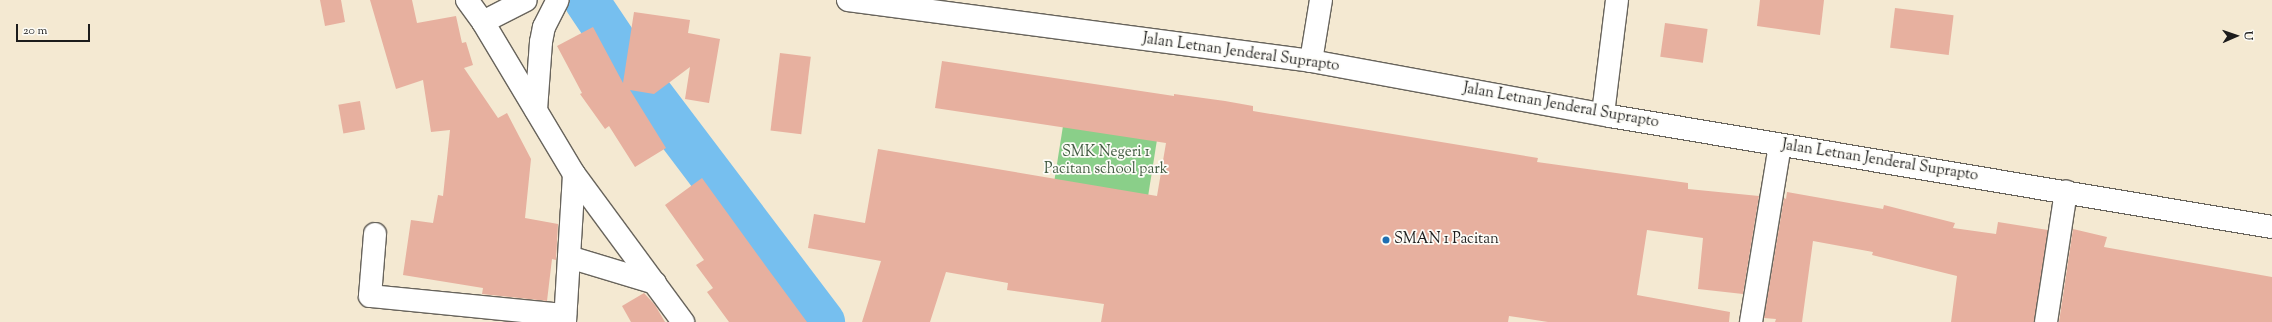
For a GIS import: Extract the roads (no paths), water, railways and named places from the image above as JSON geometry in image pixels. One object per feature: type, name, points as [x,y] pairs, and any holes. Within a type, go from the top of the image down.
[{"type":"main road","points":[[468,0],[483,22],[574,174],[683,322]]},
{"type":"main road","points":[[483,22],[526,0]]},
{"type":"main road","points":[[536,110],[541,42],[544,27],[558,0]]},
{"type":"main road","name":"Jalan Letnan Jenderal Suprapto","points":[[848,0],[1313,52],[1603,114],[2272,227]]},
{"type":"main road","points":[[1313,52],[1321,0]]},
{"type":"main road","points":[[1603,114],[1617,0]]},
{"type":"main road","points":[[1750,322],[1780,145]]},
{"type":"main road","points":[[375,234],[370,296],[565,318],[574,174]]},
{"type":"main road","points":[[2046,322],[2066,192]]},
{"type":"main road","points":[[569,257],[655,283]]},
{"type":"waterway","points":[[586,0],[643,85],[822,322]]},
{"type":"place","name":"SMAN 1 Pacitan","points":[[1386,240]]},
{"type":"park label","name":"SMK Negeri 1 Pacitan school park","points":[[1106,160]]}]
